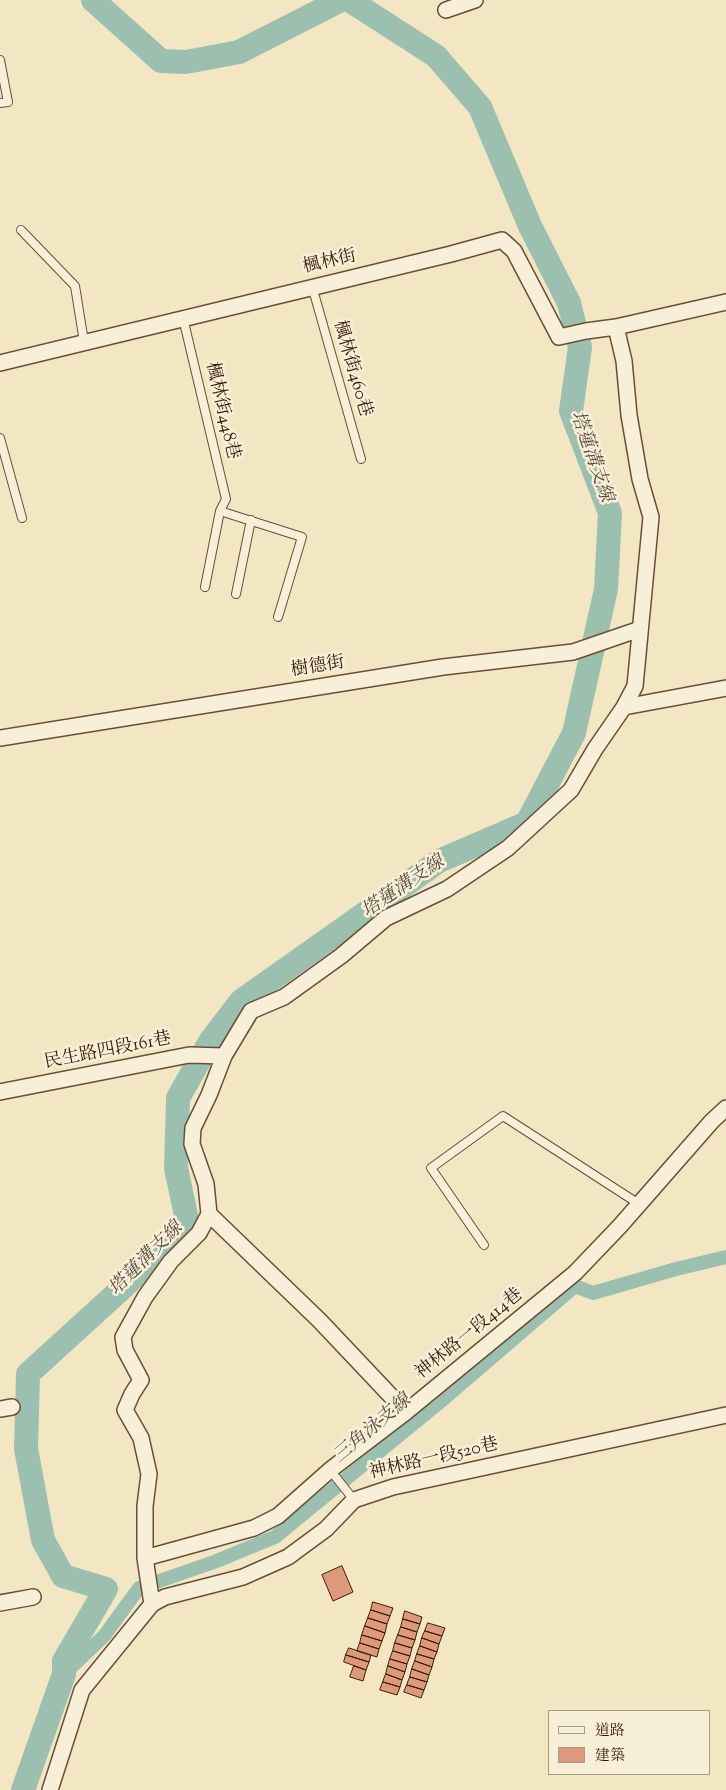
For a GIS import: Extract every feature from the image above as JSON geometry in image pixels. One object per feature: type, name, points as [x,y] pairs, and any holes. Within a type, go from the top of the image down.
[{"type":"street","points":[[446,10],[476,0]]},
{"type":"street","name":"楓林街","points":[[0,363],[312,286],[452,254],[502,240],[514,251],[559,338],[586,331],[616,327]]},
{"type":"street","points":[[152,1604],[145,1558],[145,1506],[148,1474],[141,1438],[125,1410],[141,1380],[125,1350],[123,1337],[145,1298],[171,1261],[199,1232],[209,1214],[206,1184],[192,1144],[193,1128],[209,1095],[224,1056],[251,1011],[284,997],[341,956],[386,918],[447,889],[508,848],[571,790],[595,749],[624,707],[635,686],[640,651],[640,629],[651,517],[640,479],[629,415],[624,361],[616,327],[726,302]]},
{"type":"street","name":"樹德街","points":[[0,738],[443,667],[573,652],[640,629]]},
{"type":"street","points":[[624,707],[726,688]]},
{"type":"street","name":"民生路四段161巷","points":[[0,1092],[189,1055],[224,1056]]},
{"type":"street","name":"神林路一段414巷","points":[[145,1558],[254,1528],[278,1516],[330,1470],[406,1412],[575,1273],[726,1108]]},
{"type":"street","points":[[209,1214],[320,1322],[406,1412]]},
{"type":"street","name":"神林路一段520巷","points":[[50,1790],[82,1690],[152,1604],[165,1597],[243,1576],[288,1557],[326,1529],[354,1500],[393,1487],[726,1415]]},
{"type":"street","points":[[0,1603],[33,1597]]},
{"type":"lane","points":[[0,60],[8,102],[0,103]]},
{"type":"lane","points":[[20,230],[74,286],[84,342]]},
{"type":"lane","name":"楓林街460巷","points":[[312,286],[362,459]]},
{"type":"lane","name":"楓林街448巷","points":[[183,318],[226,499],[220,511],[205,587]]},
{"type":"lane","points":[[0,438],[22,518]]},
{"type":"lane","points":[[220,511],[302,537],[278,617]]},
{"type":"lane","points":[[236,594],[250,520]]},
{"type":"lane","points":[[484,1245],[431,1168],[503,1116],[639,1204]]},
{"type":"lane","points":[[330,1470],[354,1500]]},
{"type":"building","points":[[342,1566],[353,1592],[333,1601],[322,1575]]},
{"type":"building","points":[[373,1602],[393,1608],[390,1616],[371,1610]]},
{"type":"building","points":[[371,1610],[390,1616],[387,1624],[368,1618]]},
{"type":"building","points":[[405,1611],[422,1617],[420,1624],[403,1619]]},
{"type":"building","points":[[368,1618],[387,1624],[385,1633],[365,1626]]},
{"type":"building","points":[[403,1619],[420,1624],[417,1632],[401,1627]]},
{"type":"building","points":[[428,1623],[445,1628],[442,1636],[425,1631]]},
{"type":"building","points":[[365,1626],[385,1633],[382,1641],[362,1635]]},
{"type":"building","points":[[401,1627],[417,1632],[415,1640],[398,1635]]},
{"type":"building","points":[[425,1631],[442,1636],[439,1644],[422,1638]]},
{"type":"building","points":[[362,1635],[382,1641],[379,1649],[360,1643]]},
{"type":"building","points":[[398,1635],[415,1640],[412,1648],[395,1643]]},
{"type":"building","points":[[422,1638],[439,1644],[437,1652],[420,1646]]},
{"type":"building","points":[[360,1643],[379,1649],[377,1657],[357,1651]]},
{"type":"building","points":[[395,1643],[412,1648],[410,1656],[393,1651]]},
{"type":"building","points":[[420,1646],[437,1652],[434,1659],[417,1654]]},
{"type":"building","points":[[349,1648],[371,1655],[369,1662],[346,1655]]},
{"type":"building","points":[[393,1651],[410,1656],[407,1664],[390,1659]]},
{"type":"building","points":[[417,1654],[434,1659],[432,1667],[415,1661]]},
{"type":"building","points":[[346,1655],[369,1662],[366,1670],[344,1662]]},
{"type":"building","points":[[390,1659],[407,1664],[405,1672],[388,1666]]},
{"type":"building","points":[[415,1661],[432,1667],[429,1675],[412,1669]]},
{"type":"building","points":[[354,1666],[366,1670],[363,1681],[350,1677]]},
{"type":"building","points":[[388,1666],[405,1672],[402,1680],[386,1674]]},
{"type":"building","points":[[412,1669],[429,1675],[427,1682],[410,1677]]},
{"type":"building","points":[[386,1674],[402,1680],[400,1687],[383,1682]]},
{"type":"building","points":[[410,1677],[427,1682],[424,1690],[407,1685]]},
{"type":"building","points":[[383,1682],[400,1687],[397,1695],[380,1690]]},
{"type":"building","points":[[407,1685],[424,1690],[421,1698],[404,1692]]},
{"type":"waterway","name":"塔蓮溝支線","points":[[93,0],[161,61],[186,62],[239,52],[341,0]]},
{"type":"waterway","name":"塔蓮溝支線","points":[[23,1790],[64,1674],[64,1661],[106,1589],[63,1576],[43,1540],[26,1449],[28,1374],[188,1225],[176,1168],[178,1098],[211,1040],[241,1001],[439,861],[527,823],[574,733],[606,589],[610,513],[571,411],[580,347],[569,303],[530,226],[480,107],[436,56],[349,0]]},
{"type":"waterway","name":"三角泳支線","points":[[64,1674],[104,1636],[139,1588],[214,1562],[275,1537],[447,1396],[575,1286],[593,1293],[726,1257]]}]
